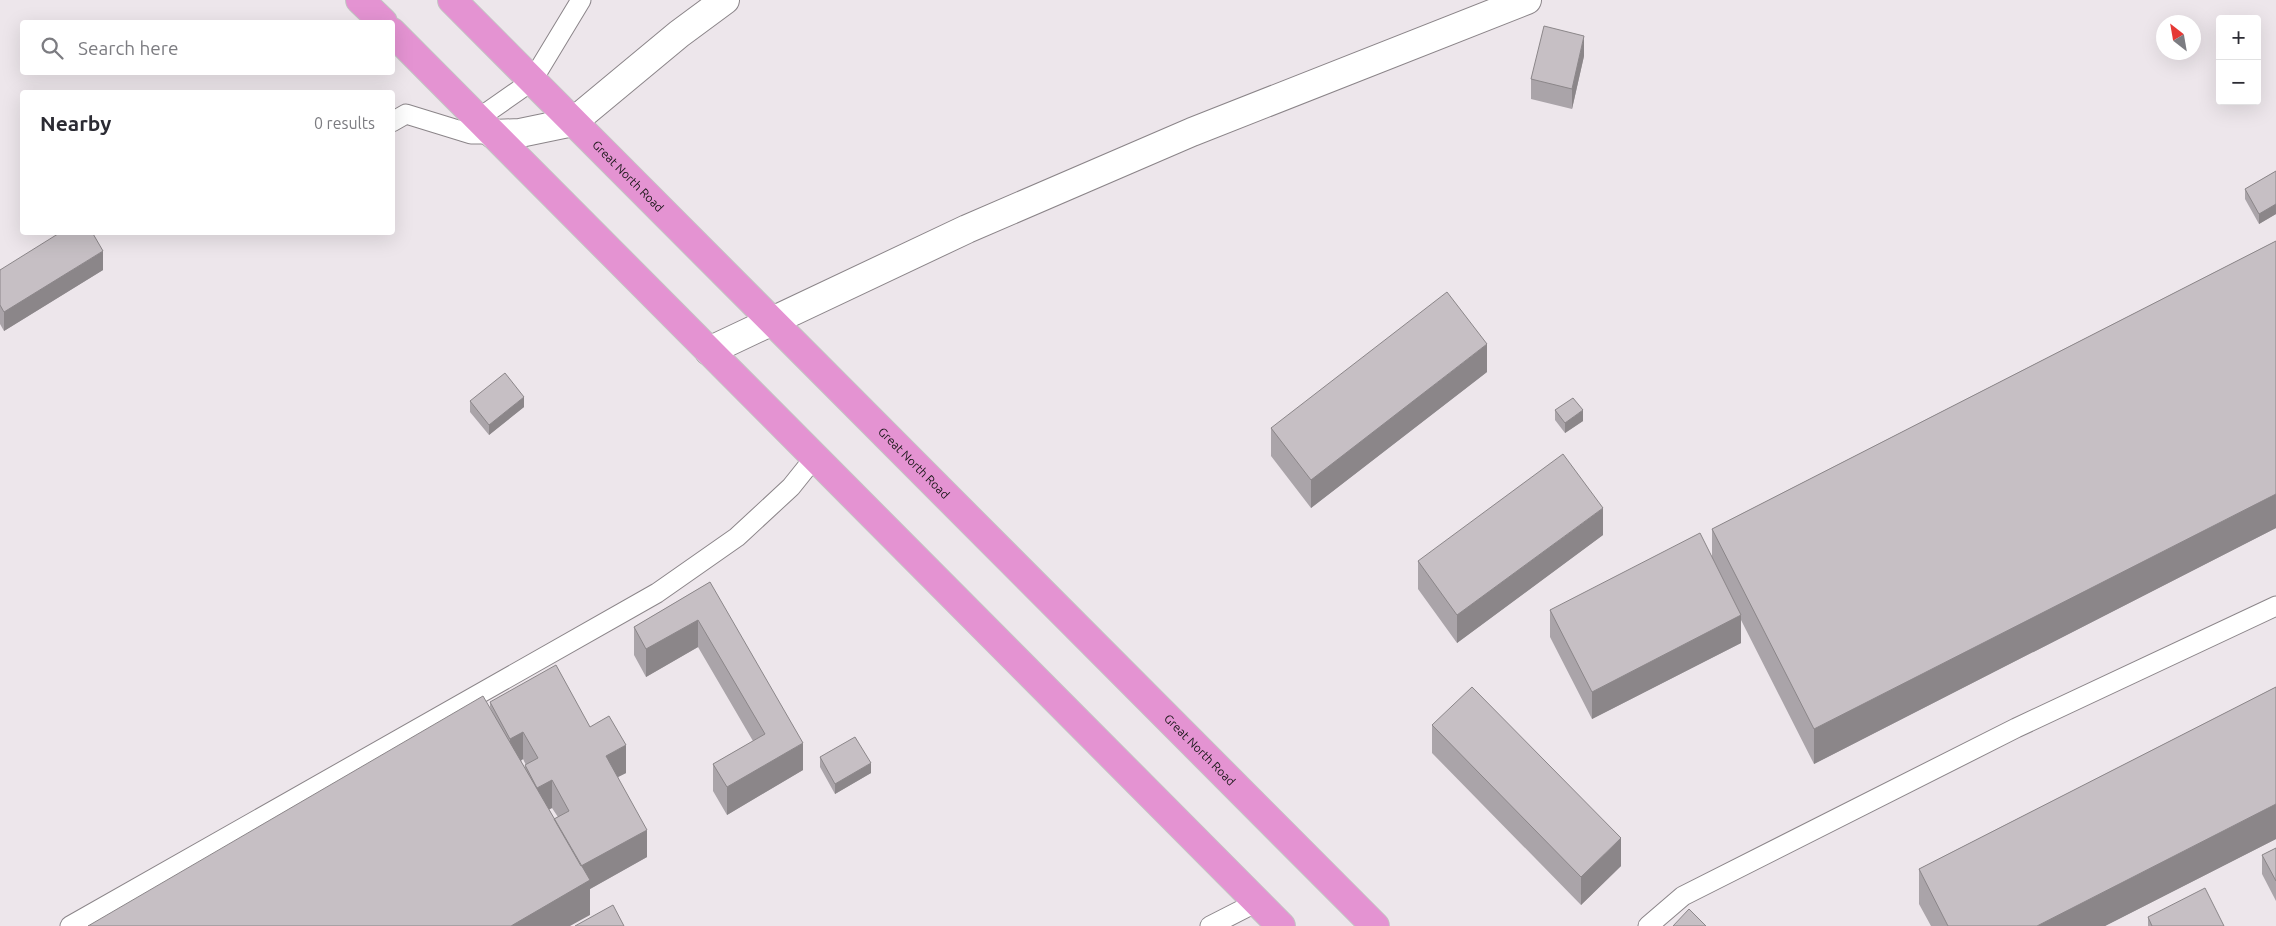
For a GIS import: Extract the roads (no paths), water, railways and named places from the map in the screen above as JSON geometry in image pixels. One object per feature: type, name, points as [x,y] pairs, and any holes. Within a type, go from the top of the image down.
[{"type":"highway","points":[[360,0],[381,20]]},
{"type":"highway","name":"Great North Road","points":[[452,0],[1375,926]]},
{"type":"highway","points":[[395,35],[1281,926]]},
{"type":"street","points":[[486,126],[520,133],[573,122],[679,34],[725,0]]},
{"type":"street","points":[[710,351],[967,229],[1192,132],[1527,0]]},
{"type":"lane","points":[[395,120],[406,114],[471,134],[486,126],[532,81],[581,0]]},
{"type":"lane","points":[[70,926],[657,593],[737,537],[791,487],[815,457]]},
{"type":"lane","points":[[1648,926],[1683,896],[2016,728],[2276,606]]},
{"type":"lane","points":[[1210,926],[1257,902]]}]
